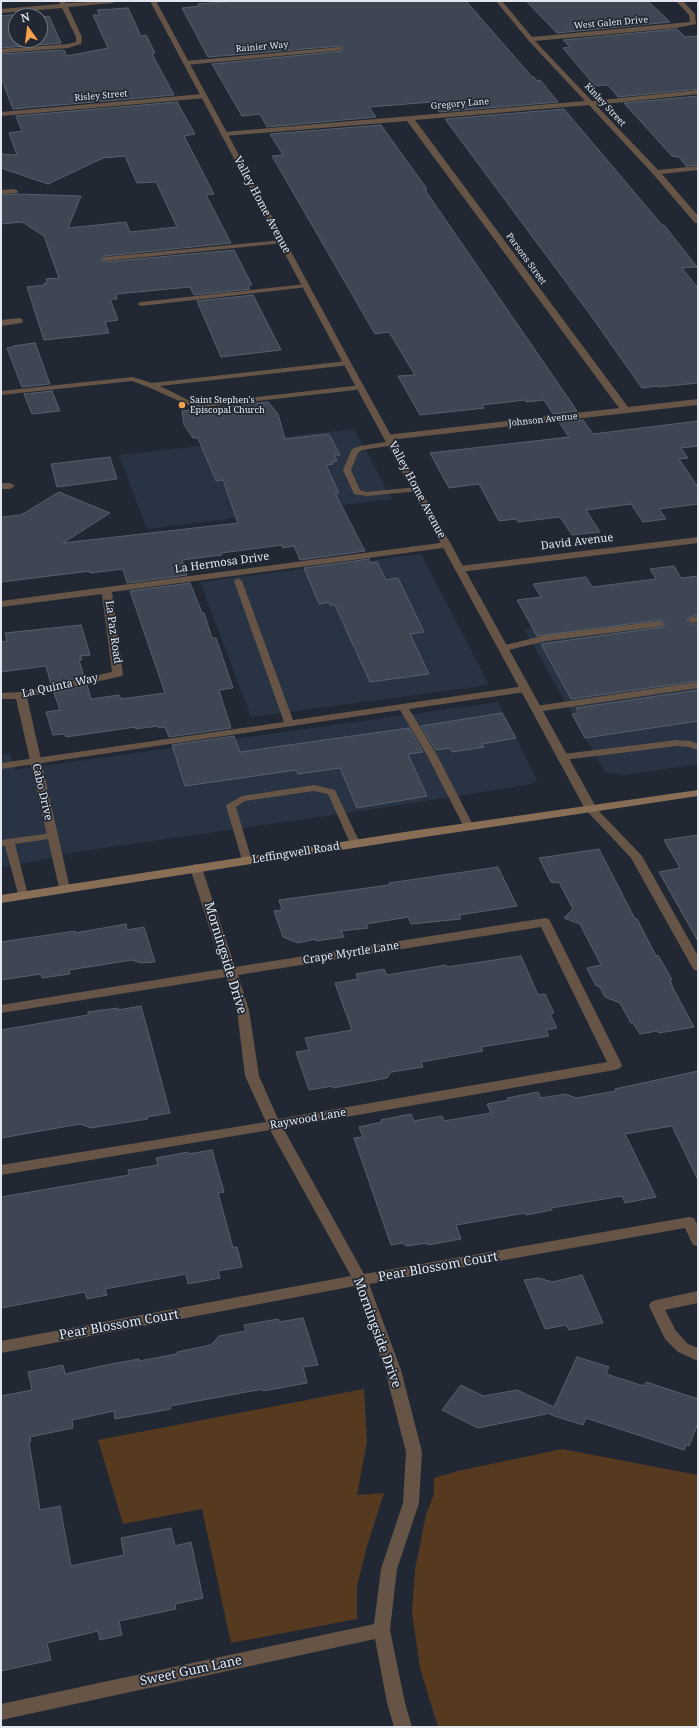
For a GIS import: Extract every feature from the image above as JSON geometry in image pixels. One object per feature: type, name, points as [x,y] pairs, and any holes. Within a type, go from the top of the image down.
[{"type":"main road","name":"Leffingwell Road","points":[[1,899],[469,826],[698,793]]},
{"type":"street","points":[[1,11],[63,3],[113,1]]},
{"type":"street","name":"Valley Home Avenue","points":[[153,1],[282,242],[591,809],[636,856],[698,967]]},
{"type":"street","name":"Kinley Street","points":[[499,1],[530,39],[656,172],[698,221]]},
{"type":"street","name":"West Galen Drive","points":[[530,39],[676,26],[694,23],[692,14],[679,1]]},
{"type":"street","points":[[1,51],[68,46],[79,43],[79,37],[63,3]]},
{"type":"street","name":"Rainier Way","points":[[186,63],[340,49]]},
{"type":"street","name":"Gregory Lane","points":[[224,134],[590,103],[698,92]]},
{"type":"street","name":"Risley Street","points":[[1,114],[203,96]]},
{"type":"street","name":"Parsons Street","points":[[410,118],[626,411]]},
{"type":"street","points":[[656,172],[698,168]]},
{"type":"street","points":[[1,192],[14,191]]},
{"type":"street","points":[[1,323],[18,321]]},
{"type":"street","name":"Johnson Avenue","points":[[390,440],[698,402]]},
{"type":"street","name":"David Avenue","points":[[460,569],[698,540]]},
{"type":"street","name":"La Hermosa Drive","points":[[1,604],[447,545]]},
{"type":"street","name":"La Paz Road","points":[[107,591],[118,674]]},
{"type":"street","name":"La Quinta Way","points":[[1,696],[21,695],[118,674]]},
{"type":"street","name":"Cabo Drive","points":[[21,695],[64,889]]},
{"type":"street","name":"Morningside Drive","points":[[196,868],[243,1010],[252,1076],[274,1125],[360,1280],[393,1370],[414,1452],[410,1503],[389,1569],[382,1630],[396,1703],[403,1727]]},
{"type":"street","name":"Crape Myrtle Lane","points":[[1,1009],[545,922],[615,1065]]},
{"type":"street","name":"Raywood Lane","points":[[1,1170],[274,1125],[615,1065]]},
{"type":"street","name":"Pear Blossom Court","points":[[1,1347],[360,1280],[689,1222],[698,1241]]},
{"type":"street","points":[[698,1297],[656,1306],[670,1335],[683,1348],[698,1354]]},
{"type":"street","name":"Sweet Gum Lane","points":[[1,1712],[382,1630]]},
{"type":"lane","points":[[105,259],[282,242]]},
{"type":"lane","points":[[141,304],[306,286]]},
{"type":"lane","points":[[151,385],[348,363]]},
{"type":"lane","points":[[1,393],[133,379],[151,385],[196,406],[361,387]]},
{"type":"lane","points":[[390,440],[360,448],[352,456],[347,470],[356,492],[366,494],[417,489]]},
{"type":"lane","points":[[238,581],[289,724]]},
{"type":"lane","points":[[504,648],[546,638],[660,624]]},
{"type":"lane","points":[[536,709],[698,685]]},
{"type":"lane","points":[[1,766],[525,689]]},
{"type":"lane","points":[[403,707],[432,755],[469,826]]},
{"type":"lane","points":[[563,757],[677,742],[691,744],[698,748]]},
{"type":"lane","points":[[247,861],[231,806],[242,799],[314,788],[332,792],[356,844]]},
{"type":"lane","points":[[23,895],[5,843],[52,836]]},
{"type":"shaded area","points":[[354,429],[392,499],[147,529],[119,455]]},
{"type":"shaded area","points":[[421,554],[489,685],[251,717],[200,582]]},
{"type":"shaded area","points":[[698,606],[698,764],[626,775],[605,772],[524,629]]},
{"type":"shaded area","points":[[498,702],[537,780],[532,784],[368,810],[75,852],[37,861],[1,867],[1,754],[10,753],[14,770]]},
{"type":"shaded area","points":[[364,1389],[367,1442],[357,1495],[384,1493],[367,1546],[357,1586],[357,1619],[231,1643],[202,1509],[123,1524],[98,1440]]},
{"type":"shaded area","points":[[562,1449],[698,1475],[698,1727],[438,1727],[420,1668],[412,1613],[415,1570],[426,1515],[434,1494],[434,1478],[458,1471]]},
{"type":"building","points":[[238,1],[466,1],[532,77],[534,77],[537,81],[540,80],[558,102],[439,112],[432,102],[369,107],[376,117],[267,127],[260,114],[242,116],[212,64],[342,51],[344,48],[340,46],[208,57],[182,8],[199,6],[198,4]]},
{"type":"building","points":[[526,1],[648,1],[670,22],[557,33]]},
{"type":"building","points":[[128,8],[141,36],[146,35],[155,53],[152,54],[174,95],[13,109],[1,78],[1,54],[64,50],[67,56],[108,48],[93,15],[100,15],[97,10]]},
{"type":"building","points":[[8,15],[8,47],[1,48],[1,16]]},
{"type":"building","points":[[48,16],[49,16],[61,43],[48,44]]},
{"type":"building","points":[[677,29],[685,37],[698,36],[698,89],[618,97],[608,85],[595,86],[563,48],[570,47],[563,40]]},
{"type":"building","points":[[698,96],[698,165],[686,166],[679,157],[672,156],[624,103]]},
{"type":"building","points":[[177,102],[195,134],[184,136],[214,194],[206,195],[231,243],[105,256],[101,259],[105,262],[234,250],[252,285],[248,285],[250,289],[194,295],[190,287],[116,294],[117,299],[110,299],[118,320],[105,322],[109,333],[44,340],[27,287],[45,285],[44,283],[48,283],[46,279],[59,278],[44,236],[22,222],[1,224],[1,195],[18,194],[81,196],[68,228],[126,222],[130,232],[177,227],[156,182],[137,183],[125,156],[103,158],[48,184],[1,168],[1,154],[17,155],[9,133],[22,131],[16,116]]},
{"type":"building","points":[[564,109],[662,225],[664,225],[697,267],[682,268],[698,288],[698,383],[642,388],[589,313],[445,119]]},
{"type":"building","points":[[381,125],[427,189],[425,190],[577,411],[553,414],[544,400],[526,402],[525,400],[482,405],[484,408],[420,415],[398,376],[415,375],[389,332],[375,334],[272,156],[283,155],[270,134]]},
{"type":"building","points":[[253,295],[281,350],[221,357],[197,301]]},
{"type":"building","points":[[35,343],[50,384],[22,387],[7,348]]},
{"type":"building","points":[[52,391],[60,411],[32,414],[24,394]]},
{"type":"building","points":[[268,402],[278,414],[285,439],[329,434],[340,455],[334,455],[337,461],[332,462],[333,464],[326,465],[339,493],[335,493],[365,551],[300,560],[294,546],[283,548],[282,545],[182,560],[187,575],[127,583],[123,569],[90,573],[90,571],[1,582],[1,517],[21,515],[59,492],[110,513],[63,543],[238,523],[223,480],[216,481],[198,438],[193,438],[184,425],[182,411]]},
{"type":"building","points":[[583,420],[593,434],[698,421],[698,446],[681,448],[688,458],[679,459],[698,487],[698,504],[659,509],[666,519],[643,522],[631,504],[586,510],[600,532],[572,535],[560,517],[518,522],[516,519],[499,521],[479,484],[449,488],[430,453],[569,437],[559,422]]},
{"type":"building","points":[[110,457],[117,479],[57,487],[51,464]]},
{"type":"building","points":[[369,559],[370,563],[377,562],[386,580],[398,578],[424,632],[410,634],[429,674],[370,682],[335,605],[330,605],[329,602],[319,604],[304,568]]},
{"type":"building","points":[[674,566],[681,578],[698,576],[698,615],[689,617],[687,620],[691,624],[698,624],[698,681],[571,699],[541,644],[663,627],[665,624],[660,620],[537,636],[517,600],[541,597],[533,584],[586,577],[592,587],[656,579],[650,569]]},
{"type":"building","points":[[190,583],[202,613],[204,613],[212,638],[216,638],[233,688],[219,690],[231,728],[169,737],[165,727],[159,728],[158,726],[136,729],[136,727],[66,737],[65,734],[53,735],[46,712],[60,710],[54,693],[87,685],[91,699],[119,695],[121,699],[165,693],[130,591]]},
{"type":"building","points":[[81,625],[90,655],[80,656],[82,660],[79,660],[84,677],[51,684],[46,666],[1,672],[1,642],[7,641],[5,633]]},
{"type":"building","points":[[698,690],[698,721],[585,738],[572,714],[579,713],[576,708]]},
{"type":"building","points":[[502,713],[516,738],[482,744],[484,747],[452,752],[450,748],[436,750],[421,726]]},
{"type":"building","points":[[409,728],[423,752],[408,754],[427,796],[357,808],[340,768],[298,774],[296,770],[185,786],[172,745],[234,736],[240,752]]},
{"type":"building","points":[[698,835],[698,941],[659,872],[680,868],[664,840]]},
{"type":"building","points":[[599,849],[635,919],[637,919],[656,956],[658,955],[672,980],[670,980],[674,990],[694,1027],[659,1033],[657,1031],[640,1034],[633,1023],[631,1023],[620,1003],[605,997],[599,986],[596,986],[587,968],[601,965],[580,924],[564,918],[573,909],[559,882],[551,882],[539,858]]},
{"type":"building","points":[[498,867],[517,906],[459,915],[461,919],[411,924],[408,917],[366,924],[368,928],[341,931],[344,937],[316,941],[315,939],[298,943],[283,937],[274,911],[282,910],[279,900],[389,885],[389,883]]},
{"type":"building","points":[[126,924],[127,930],[144,927],[155,962],[141,963],[132,960],[69,970],[70,974],[42,978],[41,974],[1,980],[1,942],[75,931],[75,933]]},
{"type":"building","points":[[521,956],[538,995],[545,994],[554,1013],[550,1014],[557,1028],[546,1030],[549,1036],[481,1047],[483,1051],[421,1062],[423,1067],[391,1072],[387,1078],[333,1088],[333,1086],[309,1090],[296,1052],[309,1050],[305,1038],[352,1030],[335,983],[358,979],[356,974],[384,969],[387,975],[446,965],[447,967]]},
{"type":"building","points":[[141,1006],[170,1113],[147,1117],[148,1119],[91,1128],[80,1124],[1,1138],[1,1030],[88,1015],[88,1012],[118,1008],[118,1010]]},
{"type":"building","points":[[698,1071],[698,1180],[672,1126],[625,1134],[656,1197],[625,1203],[622,1196],[551,1208],[552,1210],[526,1215],[525,1213],[456,1225],[461,1239],[428,1245],[427,1243],[407,1246],[402,1243],[391,1245],[354,1138],[363,1137],[359,1127],[382,1122],[381,1120],[411,1114],[414,1121],[442,1116],[444,1121],[491,1113],[487,1104],[508,1100],[507,1098],[538,1092],[541,1098],[565,1094],[576,1098],[616,1091],[615,1089]]},
{"type":"building","points":[[212,1150],[224,1192],[218,1193],[233,1248],[237,1247],[242,1267],[218,1271],[220,1278],[188,1284],[186,1274],[105,1289],[107,1295],[87,1299],[85,1292],[1,1308],[1,1197],[129,1175],[128,1170],[158,1165],[156,1158],[188,1152],[188,1154]]},
{"type":"building","points":[[582,1275],[603,1323],[569,1330],[566,1325],[545,1329],[524,1280],[539,1278],[552,1282]]},
{"type":"building","points":[[303,1318],[318,1365],[303,1367],[307,1383],[263,1391],[263,1389],[170,1406],[171,1409],[115,1419],[114,1411],[72,1420],[73,1428],[30,1437],[31,1441],[29,1442],[40,1510],[60,1506],[71,1566],[124,1555],[121,1538],[171,1528],[175,1546],[191,1542],[203,1598],[175,1604],[176,1609],[119,1621],[122,1635],[100,1640],[98,1631],[47,1643],[51,1660],[1,1671],[1,1396],[32,1390],[28,1372],[63,1365],[65,1374],[139,1359],[139,1361],[177,1354],[177,1352],[211,1345],[219,1336],[246,1331],[244,1325],[278,1319],[279,1322]]},
{"type":"building","points":[[577,1357],[609,1367],[606,1374],[644,1386],[646,1382],[698,1399],[698,1423],[689,1446],[686,1445],[684,1450],[586,1418],[583,1425],[551,1415],[551,1413],[478,1428],[442,1410],[461,1385],[483,1396],[517,1390],[554,1407]]},
{"type":"place","name":"Saint Stephen's Episcopal Church","points":[[182,405]]}]
